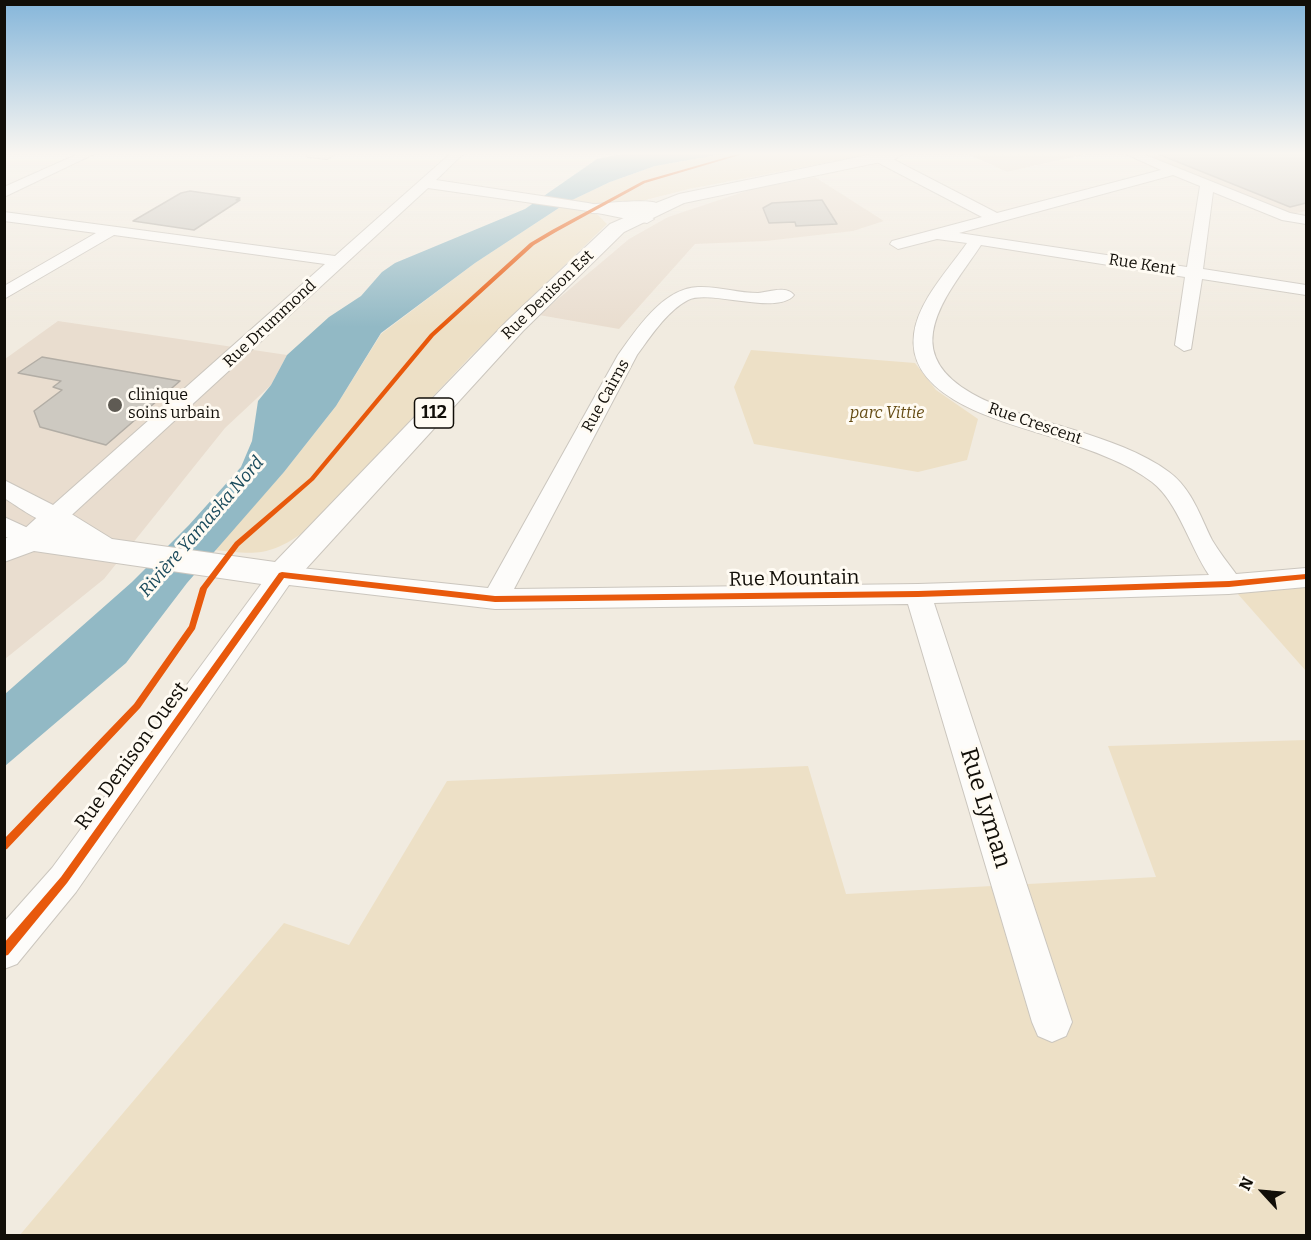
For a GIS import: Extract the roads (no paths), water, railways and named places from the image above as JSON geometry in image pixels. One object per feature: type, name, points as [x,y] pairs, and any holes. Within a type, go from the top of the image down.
[{"type":"main road","points":[[599,212],[613,220],[617,228]]},
{"type":"main road","name":"Rue Denison Est","points":[[282,575],[515,326],[617,228],[653,212]]},
{"type":"main road","points":[[590,255],[642,217],[657,212]]},
{"type":"main road","points":[[18,545],[55,517]]},
{"type":"main road","name":"Rue Mountain","points":[[55,517],[108,549]]},
{"type":"main road","name":"Rue Mountain","points":[[18,545],[108,549],[282,575]]},
{"type":"street","name":"Rue Drummond","points":[[55,517],[393,212]]},
{"type":"street","points":[[614,212],[642,217]]},
{"type":"street","points":[[984,212],[994,218]]},
{"type":"street","points":[[898,244],[1017,212]]},
{"type":"street","points":[[1184,345],[1203,212]]},
{"type":"street","points":[[1275,212],[1287,217],[1306,220]]},
{"type":"street","points":[[4,216],[339,261]]},
{"type":"street","points":[[4,294],[110,231]]},
{"type":"street","name":"Rue Kent","points":[[937,234],[1306,290]]},
{"type":"street","name":"Rue Crescent","points":[[977,240],[927,319],[923,337],[927,360],[938,378],[958,394],[986,408],[1087,442],[1146,469],[1167,483],[1180,497],[1202,545],[1229,584]]},
{"type":"street","name":"Rue Cairns","points":[[495,599],[628,355],[649,326],[681,297],[697,292],[757,298],[785,295]]},
{"type":"street","points":[[4,487],[55,517]]},
{"type":"street","points":[[4,525],[18,545]]},
{"type":"street","name":"Rue Mountain","points":[[282,575],[495,599],[918,594],[1229,584],[1306,577]]},
{"type":"street","name":"Rue Denison Ouest","points":[[4,951],[64,879],[282,575]]},
{"type":"street","name":"Rue Lyman","points":[[918,594],[1052,1023]]},
{"type":"water","name":"Rivière Yamaska Nord","points":[[518,212],[553,212],[475,263],[381,333],[336,406],[284,472],[187,583],[126,663],[5,766],[5,694],[132,582],[189,525],[241,467],[252,441],[258,401],[271,385],[287,355],[329,317],[361,296],[382,272],[395,263]]},
{"type":"place","name":"clinique soins urbain","points":[[115,405]]},
{"type":"park label","name":"parc Vittie","points":[[887,414]]}]
